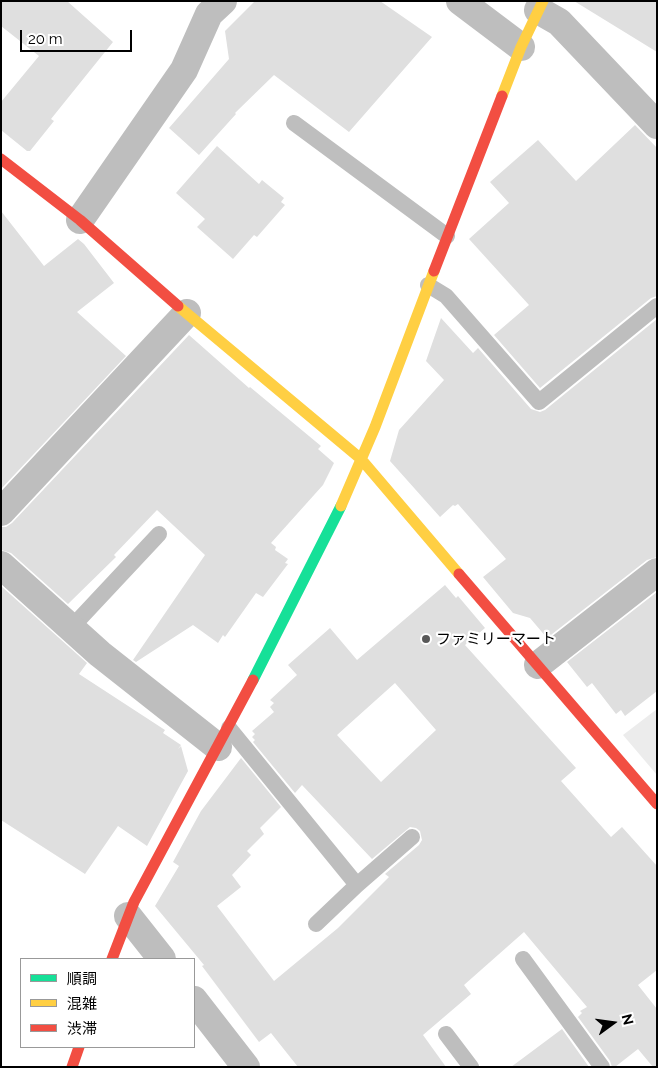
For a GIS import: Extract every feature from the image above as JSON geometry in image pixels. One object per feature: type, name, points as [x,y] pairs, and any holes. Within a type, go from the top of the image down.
[{"type":"street","points":[[80,220],[184,70],[209,14],[223,1]]},
{"type":"street","points":[[460,1],[521,47]]},
{"type":"street","points":[[112,958],[134,902],[224,737],[337,516],[362,459],[521,47],[540,5],[559,22],[657,125]]},
{"type":"street","points":[[1,159],[80,220],[187,314],[362,459],[657,804]]},
{"type":"street","points":[[1,512],[187,314]]},
{"type":"street","points":[[1,565],[100,654],[224,737]]},
{"type":"street","points":[[538,665],[657,572]]},
{"type":"street","points":[[128,916],[161,958]]},
{"type":"street","points":[[195,1001],[246,1067]]},
{"type":"street","points":[[72,1067],[79,1048]]},
{"type":"lane","points":[[294,123],[447,236]]},
{"type":"lane","points":[[428,285],[446,296],[539,402],[657,306]]},
{"type":"lane","points":[[71,628],[159,534]]},
{"type":"lane","points":[[224,737],[358,885]]},
{"type":"lane","points":[[316,924],[412,836]]},
{"type":"lane","points":[[523,959],[602,1067]]},
{"type":"lane","points":[[446,1034],[471,1067]]},
{"type":"shaded area","points":[[657,709],[657,775],[623,735]]},
{"type":"building","points":[[1,1],[67,1],[113,42],[51,119],[54,121],[30,151],[27,151],[1,130],[1,102],[39,56],[1,26]]},
{"type":"building","points":[[255,1],[380,1],[432,37],[349,132],[274,75],[235,113],[199,155],[169,128],[229,59],[225,31]]},
{"type":"building","points":[[574,1],[657,1],[657,52]]},
{"type":"building","points":[[635,125],[657,148],[657,296],[651,298],[540,388],[494,335],[529,305],[469,239],[509,203],[490,182],[538,140],[576,181]]},
{"type":"building","points":[[217,146],[259,184],[262,180],[284,198],[281,202],[285,205],[257,237],[254,235],[233,259],[197,227],[205,219],[176,193]]},
{"type":"building","points":[[1,211],[44,266],[78,239],[84,244],[114,283],[77,312],[126,356],[1,489]]},
{"type":"building","points":[[441,318],[473,353],[478,348],[531,409],[540,412],[545,410],[657,319],[657,557],[647,560],[547,638],[530,618],[513,613],[483,577],[506,559],[458,504],[453,505],[440,517],[390,461],[399,430],[444,380],[426,361]]},
{"type":"building","points":[[189,335],[249,388],[321,446],[318,449],[334,463],[323,485],[271,543],[276,547],[275,550],[288,559],[285,563],[288,564],[263,597],[256,593],[225,637],[223,635],[218,643],[193,625],[136,662],[133,660],[205,555],[157,510],[114,555],[116,557],[68,604],[11,553],[1,550],[1,527],[6,527],[12,523]]},
{"type":"building","points":[[445,585],[456,598],[458,596],[485,628],[465,645],[576,768],[561,781],[611,837],[622,827],[657,866],[657,970],[638,985],[657,1009],[657,1067],[653,1067],[638,1049],[615,1067],[612,1067],[610,1061],[578,1017],[582,1013],[580,1011],[587,1007],[524,932],[464,985],[471,994],[423,1035],[446,1067],[298,1067],[271,1033],[259,1042],[202,966],[204,965],[155,906],[179,866],[173,862],[201,811],[241,758],[281,807],[260,828],[264,834],[247,851],[251,855],[232,875],[241,887],[217,906],[274,981],[338,928],[389,877],[385,874],[419,845],[422,840],[420,831],[410,827],[372,859],[302,785],[295,793],[253,742],[255,740],[252,737],[255,734],[252,731],[274,712],[270,707],[274,703],[270,700],[297,675],[288,665],[330,628],[357,660]],"holes":[[[395,683],[436,730],[381,782],[337,735]]]},
{"type":"building","points":[[1,586],[87,663],[79,674],[165,730],[163,733],[181,745],[178,749],[181,746],[188,771],[147,846],[118,826],[85,874],[1,820]]},
{"type":"building","points":[[657,592],[657,691],[625,716],[621,710],[616,714],[592,683],[587,687],[567,662]]},
{"type":"building","points":[[562,1029],[589,1067],[511,1067]]},
{"type":"traffic: fast","points":[[253,680],[341,506]]},
{"type":"traffic: slow","points":[[502,96],[521,47],[543,1]]},
{"type":"traffic: slow","points":[[341,506],[375,427],[434,271]]},
{"type":"traffic: slow","points":[[178,306],[361,459],[459,574]]},
{"type":"traffic: jam","points":[[434,271],[502,96]]},
{"type":"traffic: jam","points":[[1,159],[80,220],[178,306]]},
{"type":"traffic: jam","points":[[459,574],[657,804]]},
{"type":"traffic: jam","points":[[112,958],[134,902],[253,680]]},
{"type":"traffic: jam","points":[[72,1067],[79,1048]]},
{"type":"place","name":"ファミリーマート","points":[[426,639]]}]
